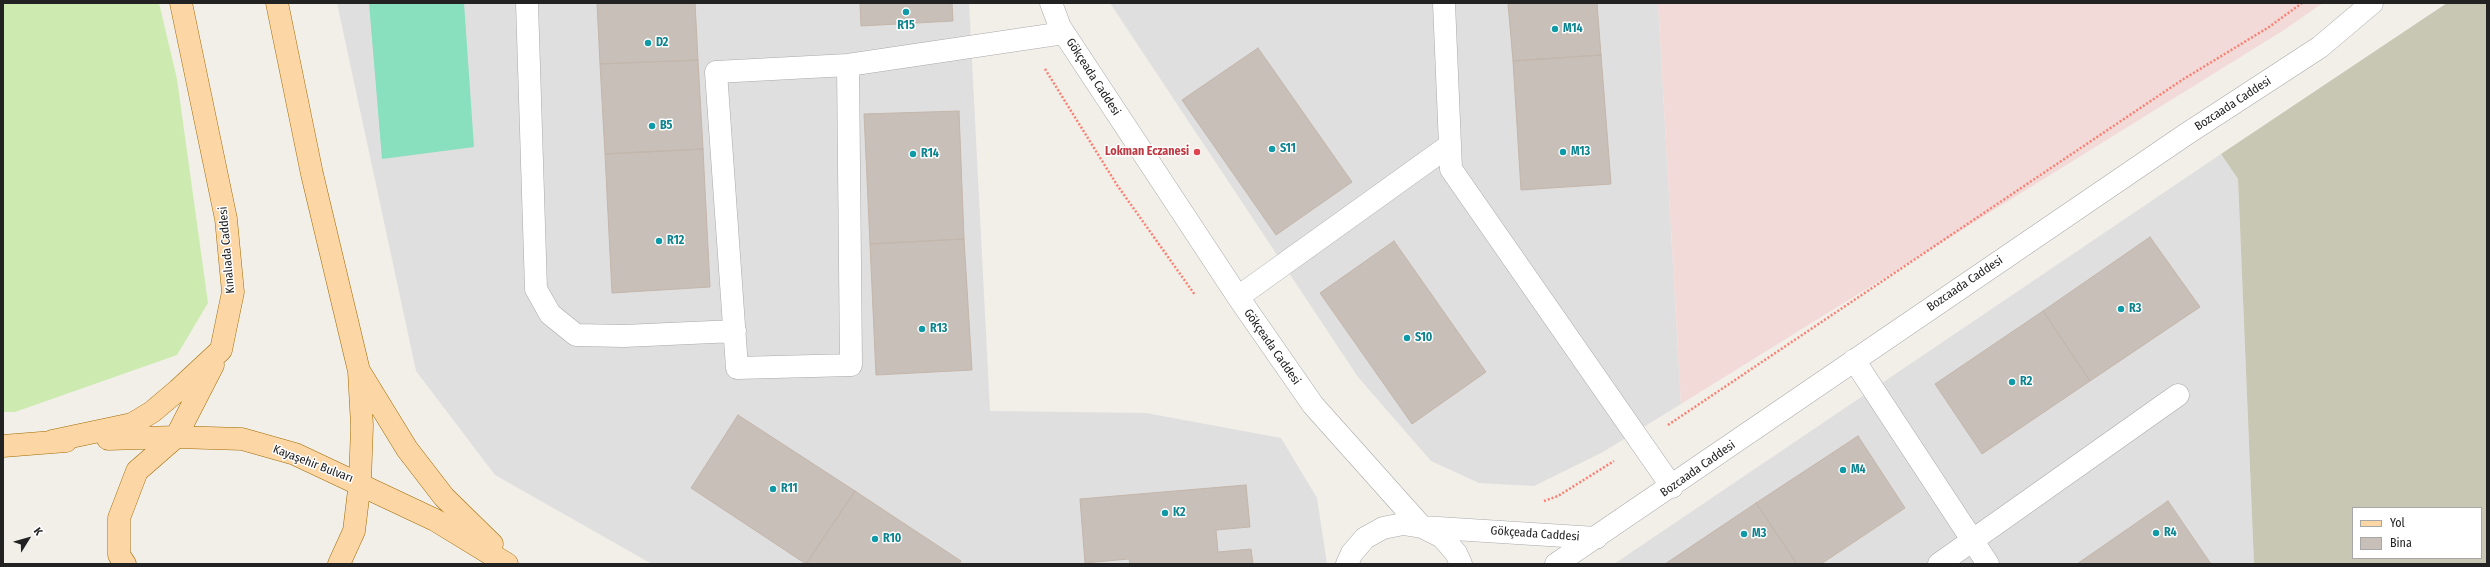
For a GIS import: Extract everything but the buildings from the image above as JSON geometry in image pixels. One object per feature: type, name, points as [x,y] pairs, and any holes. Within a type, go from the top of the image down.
[{"type":"main road","name":"Kınalıada Caddesi","points":[[176,437],[221,350],[233,292],[226,219],[180,3]]},
{"type":"main road","points":[[276,3],[312,174],[359,371],[362,426],[360,482],[354,531],[339,564]]},
{"type":"main road","points":[[52,441],[132,424],[152,412],[221,350]]},
{"type":"main road","points":[[359,371],[407,449],[444,498],[512,564]]},
{"type":"main road","points":[[125,564],[119,555],[119,518],[137,471],[176,437]]},
{"type":"main road","name":"Kayaşehir Bulvarı","points":[[3,446],[52,441],[176,437],[242,439],[295,454],[360,482],[435,520],[507,564]]},
{"type":"street","points":[[527,3],[536,289],[550,314],[576,335],[624,336],[735,331]]},
{"type":"street","name":"Gökçeada Caddesi","points":[[1051,3],[1064,33],[1238,297],[1312,405],[1422,527],[1596,538]]},
{"type":"street","points":[[1444,3],[1451,170],[1672,487]]},
{"type":"street","name":"Bozcaada Caddesi","points":[[1556,564],[1672,487],[1854,360],[2179,139],[2320,47],[2372,3]]},
{"type":"street","points":[[848,65],[851,365],[737,368],[716,72],[848,65],[1064,33]]},
{"type":"street","points":[[1238,297],[1450,145]]},
{"type":"street","points":[[1854,360],[1988,564]]},
{"type":"street","points":[[1939,564],[2178,395]]},
{"type":"street","points":[[1347,564],[1352,553],[1365,538],[1383,528],[1403,524],[1422,527],[1442,537],[1456,553],[1461,564]]},
{"type":"path","points":[[1536,503],[1558,496],[1641,443],[2182,80],[2269,27],[2302,3]]},
{"type":"shaded area","points":[[337,3],[969,3],[990,411],[1146,413],[1281,438],[1317,498],[1327,564],[652,564],[495,475],[416,371]]},
{"type":"shaded area","points":[[1110,3],[1658,3],[1681,404],[1603,452],[1534,486],[1479,483],[1431,461],[1358,377]]},
{"type":"shaded area","points":[[1658,3],[2323,3],[2284,30],[1681,404]]},
{"type":"shaded area","points":[[2447,3],[2487,3],[2487,564],[2254,564],[2238,179],[2221,154]]},
{"type":"shaded area","points":[[2221,154],[2238,179],[2254,564],[1614,564]]},
{"type":"green space","points":[[3,3],[159,3],[177,79],[208,303],[177,355],[15,412],[3,412]]},
{"type":"green space","points":[[369,3],[464,3],[474,147],[382,159]]},
{"type":"place","name":"R15","points":[[906,12]]},
{"type":"place","name":"M14","points":[[1555,29]]},
{"type":"place","name":"D2","points":[[648,43]]},
{"type":"place","name":"B5","points":[[652,126]]},
{"type":"place","name":"S11","points":[[1272,149]]},
{"type":"place","name":"Lokman Eczanesi","points":[[1197,152]]},
{"type":"place","name":"M13","points":[[1563,152]]},
{"type":"place","name":"R14","points":[[913,154]]},
{"type":"place","name":"R12","points":[[659,241]]},
{"type":"place","name":"R3","points":[[2121,309]]},
{"type":"place","name":"R13","points":[[922,329]]},
{"type":"place","name":"S10","points":[[1407,338]]},
{"type":"place","name":"R2","points":[[2012,382]]},
{"type":"place","name":"M4","points":[[1843,470]]},
{"type":"place","name":"R11","points":[[773,489]]},
{"type":"place","name":"K2","points":[[1165,513]]},
{"type":"place","name":"R4","points":[[2156,533]]},
{"type":"place","name":"M3","points":[[1744,534]]},
{"type":"place","name":"R10","points":[[875,539]]}]
